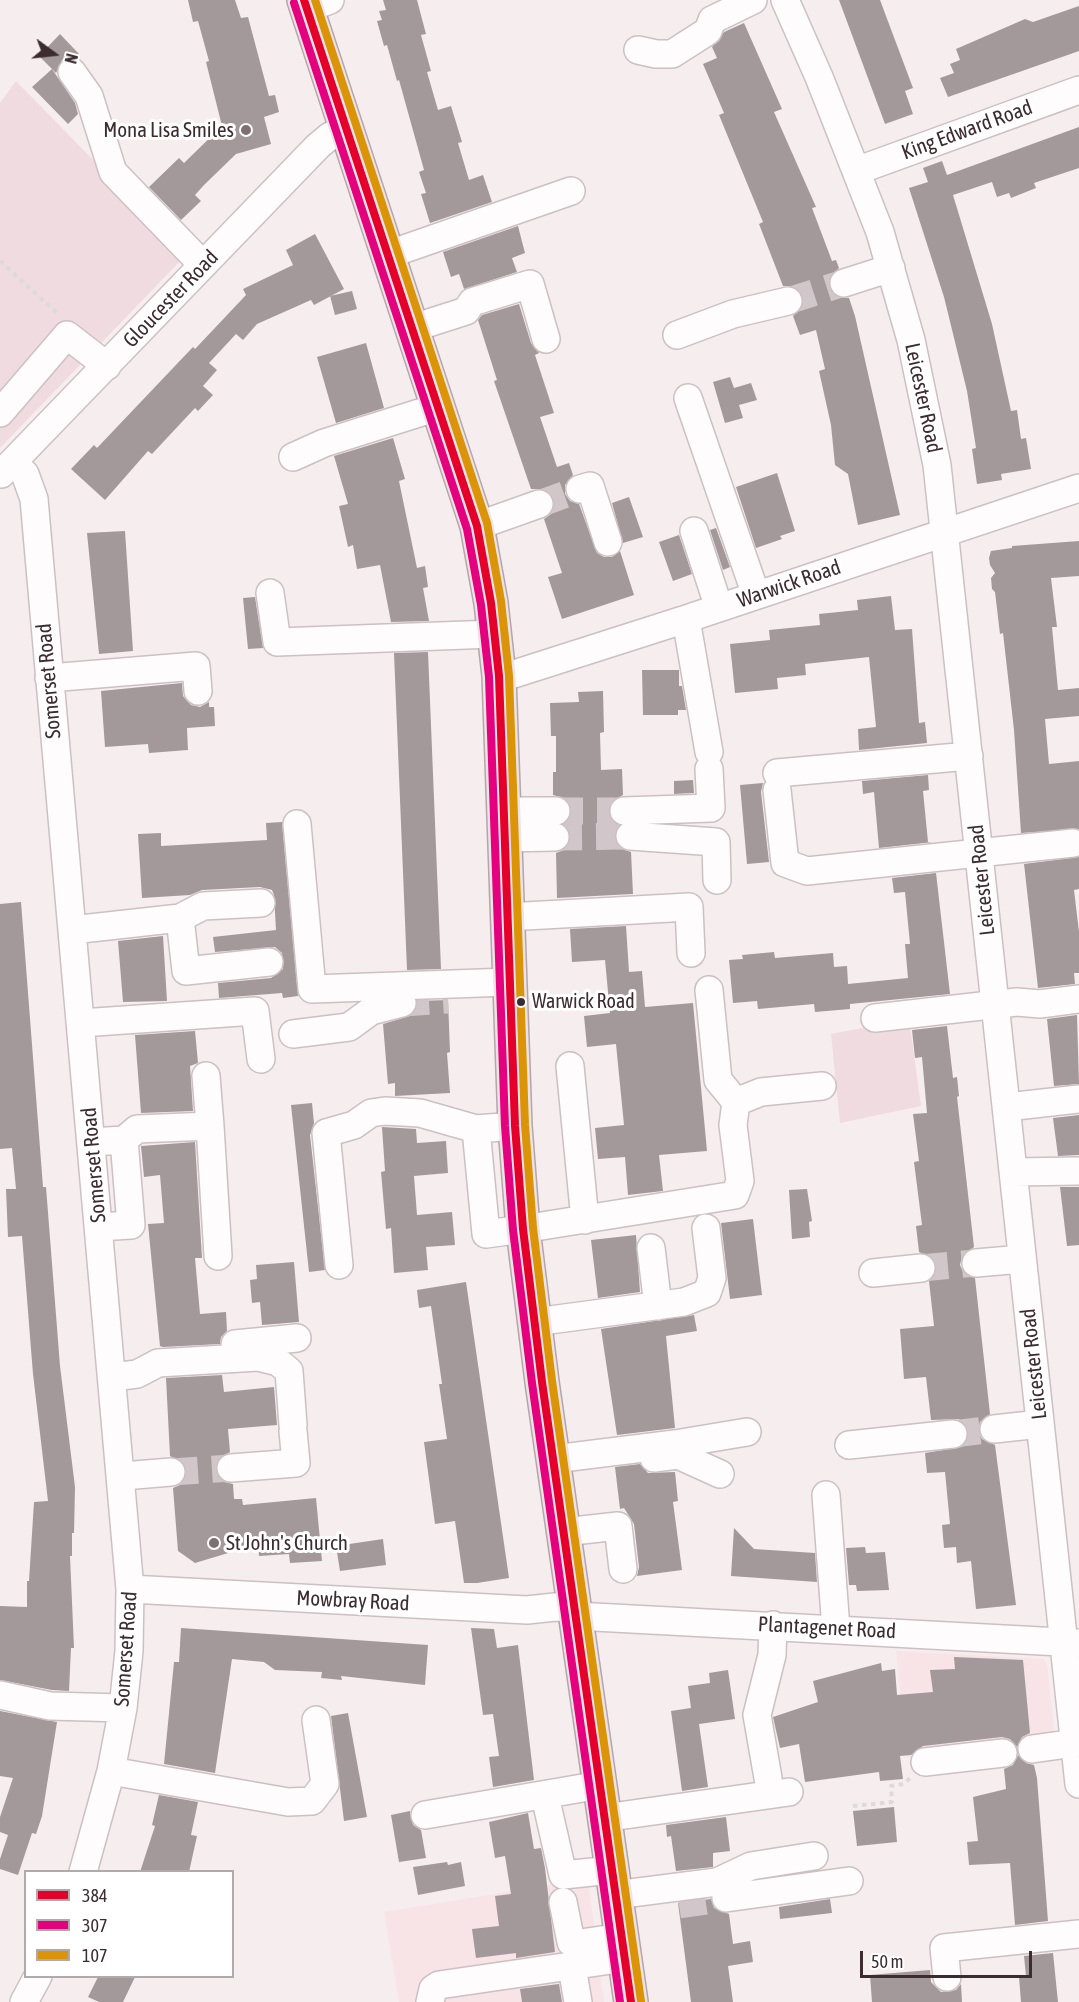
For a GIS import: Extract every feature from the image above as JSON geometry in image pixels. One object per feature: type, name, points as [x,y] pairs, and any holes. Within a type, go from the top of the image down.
[{"type":"main road","points":[[313,3],[346,129],[477,526],[499,676],[515,1126],[524,1229],[554,1465],[631,2002]]},
{"type":"street","points":[[638,50],[656,54],[672,54],[708,32],[712,20],[753,0]]},
{"type":"street","name":"Leicester Road","points":[[784,0],[880,232],[912,340],[937,465],[1040,1424],[1072,1643],[1075,1743],[1079,1784]]},
{"type":"street","points":[[72,72],[89,96],[112,172],[203,266]]},
{"type":"street","name":"King Edward Road","points":[[856,171],[1079,90]]},
{"type":"street","name":"Gloucester Road","points":[[6,468],[318,146],[330,136],[346,129]]},
{"type":"street","points":[[387,255],[571,190]]},
{"type":"street","points":[[844,284],[891,268]]},
{"type":"street","points":[[413,328],[466,311],[472,302],[530,284],[546,339]]},
{"type":"street","points":[[677,335],[733,314],[788,301]]},
{"type":"street","points":[[0,413],[68,335],[107,366]]},
{"type":"street","points":[[688,398],[756,595]]},
{"type":"street","points":[[293,457],[324,443],[438,407]]},
{"type":"street","name":"Somerset Road","points":[[6,468],[25,474],[34,499],[123,1476],[130,1589],[129,1651],[123,1708],[111,1771],[84,1870]]},
{"type":"street","points":[[580,489],[590,486],[608,542]]},
{"type":"street","name":"Warwick Road","points":[[499,676],[514,674],[686,619],[1079,488]]},
{"type":"street","points":[[477,526],[539,504]]},
{"type":"street","points":[[694,531],[719,608]]},
{"type":"street","points":[[270,593],[277,642],[494,634]]},
{"type":"street","points":[[686,619],[709,760],[711,808],[627,824],[716,842],[717,880]]},
{"type":"street","points":[[49,678],[196,666],[198,691]]},
{"type":"street","points":[[969,756],[777,782],[785,863],[807,871],[1073,843]]},
{"type":"street","points":[[297,824],[312,989],[509,990]]},
{"type":"street","points":[[504,825],[556,824]]},
{"type":"street","points":[[72,930],[180,918],[203,906],[261,903]]},
{"type":"street","points":[[507,916],[689,907],[691,953]]},
{"type":"street","points":[[180,918],[186,971],[269,962]]},
{"type":"street","points":[[448,1000],[509,990]]},
{"type":"street","points":[[476,1129],[486,1233],[585,1220],[735,1195],[740,1181],[734,1125],[736,1102],[718,1080],[710,990]]},
{"type":"street","points":[[997,1013],[1017,1002],[1040,1004],[1079,999]]},
{"type":"street","points":[[293,1034],[349,1027],[370,1011],[402,1003]]},
{"type":"street","points":[[81,1023],[255,1011],[261,1059]]},
{"type":"street","points":[[874,1018],[997,1013],[1079,1014]]},
{"type":"street","points":[[570,1066],[585,1220]]},
{"type":"street","points":[[206,1076],[218,1256]]},
{"type":"street","points":[[736,1102],[761,1092],[822,1086]]},
{"type":"street","points":[[1007,1107],[1079,1099]]},
{"type":"street","points":[[339,1265],[326,1133],[354,1125],[371,1113],[385,1111],[420,1113],[476,1129],[515,1126]]},
{"type":"street","points":[[91,1142],[124,1140],[137,1129],[210,1126]]},
{"type":"street","points":[[99,1227],[131,1225],[124,1140]]},
{"type":"street","points":[[1013,1172],[1079,1171]]},
{"type":"street","points":[[536,1329],[662,1313],[707,1293],[712,1278],[706,1228]]},
{"type":"street","points":[[651,1248],[662,1313]]},
{"type":"street","points":[[976,1263],[1022,1259]]},
{"type":"street","points":[[873,1273],[921,1268]]},
{"type":"street","points":[[112,1366],[297,1338]]},
{"type":"street","points":[[112,1366],[137,1374],[158,1363],[258,1357],[278,1362],[289,1371],[296,1463],[231,1468]]},
{"type":"street","points":[[994,1429],[1040,1424]]},
{"type":"street","points":[[554,1465],[747,1432]]},
{"type":"street","points":[[849,1445],[953,1434]]},
{"type":"street","points":[[554,1465],[678,1455],[720,1474]]},
{"type":"street","points":[[123,1476],[171,1473]]},
{"type":"street","points":[[826,1495],[836,1629]]},
{"type":"street","points":[[564,1532],[618,1526],[623,1569]]},
{"type":"street","name":"Mowbray Road","points":[[130,1589],[575,1612]]},
{"type":"street","name":"Plantagenet Road","points":[[575,1612],[1072,1643]]},
{"type":"street","points":[[604,1818],[778,1785],[757,1715],[772,1655],[773,1625]]},
{"type":"street","points":[[0,1695],[50,1706],[123,1708]]},
{"type":"street","points":[[111,1771],[288,1802],[312,1801],[325,1785],[316,1720]]},
{"type":"street","points":[[1032,1749],[1075,1743]]},
{"type":"street","points":[[925,1762],[1003,1752]]},
{"type":"street","points":[[425,1815],[600,1785]]},
{"type":"street","points":[[544,1796],[563,1875],[618,1915]]},
{"type":"street","points":[[563,1902],[574,1944],[618,1915],[717,1882],[751,1866],[814,1856]]},
{"type":"street","points":[[726,1898],[849,1881]]},
{"type":"street","points":[[430,2002],[433,1989],[439,1985],[572,1967],[618,1915],[679,1905]]},
{"type":"street","points":[[947,1977],[944,1948],[1079,1934]]},
{"type":"street","points":[[572,1967],[578,2002]]},
{"type":"street","points":[[24,2002],[37,1978]]},
{"type":"path","points":[[0,261],[62,317],[68,335]]},
{"type":"path","points":[[853,1806],[892,1802],[891,1786],[904,1784],[925,1762]]},
{"type":"shaded area","points":[[16,81],[186,255],[0,448],[0,103]]},
{"type":"shaded area","points":[[909,1019],[921,1106],[840,1123],[831,1034]]},
{"type":"shaded area","points":[[896,1651],[1042,1659],[1047,1663],[1055,1741],[907,1757]]},
{"type":"shaded area","points":[[588,1879],[604,2002],[399,2002],[384,1912]]},
{"type":"building","points":[[188,0],[235,0],[241,18],[248,17],[269,96],[275,95],[279,112],[264,117],[271,144],[236,154],[195,195],[201,201],[181,220],[149,187],[179,158],[184,163],[222,126],[206,62],[209,61],[198,21],[193,22]]},
{"type":"building","points":[[383,0],[417,0],[426,34],[421,35],[431,71],[427,72],[438,110],[451,106],[462,142],[458,143],[469,180],[483,175],[492,202],[430,223],[421,194],[426,193],[419,172],[424,170],[399,80],[397,81],[387,45],[384,46],[377,21],[382,20],[379,11],[386,10]]},
{"type":"building","points":[[839,0],[880,0],[913,88],[905,91],[913,114],[885,124]]},
{"type":"building","points":[[1079,6],[1079,51],[948,97],[940,78],[954,73],[950,64],[960,60],[956,49],[1025,19],[1033,22]]},
{"type":"building","points":[[744,23],[782,109],[774,112],[816,207],[812,208],[832,261],[836,260],[839,268],[829,279],[829,288],[840,298],[849,298],[855,316],[900,515],[858,525],[848,474],[835,465],[831,425],[819,371],[825,369],[816,330],[800,335],[793,316],[803,306],[803,297],[793,286],[783,286],[759,224],[763,222],[719,115],[724,113],[703,64],[717,58],[712,47],[724,32]]},
{"type":"building","points":[[60,34],[79,54],[62,60],[56,73],[39,56]]},
{"type":"building","points":[[52,69],[75,103],[78,114],[68,124],[32,87]]},
{"type":"building","points":[[1079,127],[1079,168],[1034,183],[1036,188],[1011,198],[1009,193],[997,197],[992,182],[953,195],[992,324],[1011,411],[1017,410],[1021,439],[1026,438],[1031,469],[1001,474],[1002,480],[977,484],[972,449],[976,448],[967,391],[944,297],[909,188],[928,182],[923,168],[942,161],[947,175]]},
{"type":"building","points":[[518,226],[525,253],[512,258],[517,272],[464,289],[459,274],[451,277],[443,252]]},
{"type":"building","points":[[315,234],[344,289],[314,305],[311,300],[257,324],[243,340],[236,334],[209,363],[217,370],[203,386],[213,395],[198,411],[195,408],[152,454],[148,451],[105,500],[71,469],[94,445],[97,448],[193,347],[195,349],[246,295],[243,289],[293,265],[286,250]]},
{"type":"building","points":[[352,291],[357,309],[335,315],[330,296]]},
{"type":"building","points":[[519,304],[531,343],[539,353],[535,355],[554,413],[540,417],[557,467],[569,463],[573,475],[565,485],[565,494],[570,501],[579,504],[597,553],[604,557],[612,557],[620,551],[634,595],[562,619],[548,577],[562,573],[544,519],[551,514],[554,499],[550,492],[531,489],[494,381],[497,380],[478,320],[482,315]]},
{"type":"building","points":[[366,343],[384,408],[336,423],[317,357]]},
{"type":"building","points":[[730,377],[734,388],[751,383],[757,400],[739,405],[743,418],[725,423],[713,382]]},
{"type":"building","points":[[393,438],[405,479],[399,481],[417,568],[425,566],[428,587],[423,588],[429,621],[391,622],[380,565],[357,569],[353,545],[348,547],[339,506],[348,504],[334,456]]},
{"type":"building","points":[[777,473],[795,531],[780,536],[782,539],[756,548],[736,487]]},
{"type":"building","points":[[629,497],[643,537],[623,543],[612,503]]},
{"type":"building","points":[[716,528],[730,567],[723,570],[710,530]]},
{"type":"building","points":[[125,531],[133,651],[99,654],[87,533]]},
{"type":"building","points":[[679,535],[692,574],[673,581],[659,542]]},
{"type":"building","points":[[1079,541],[1079,576],[1051,578],[1057,627],[1052,627],[1058,690],[1079,688],[1079,716],[1045,719],[1049,764],[1079,761],[1079,829],[1021,833],[1014,730],[1003,633],[1000,634],[991,578],[995,573],[989,558],[991,551],[1012,548],[1012,546]]},
{"type":"building","points":[[891,596],[895,630],[912,629],[919,723],[925,722],[927,743],[859,750],[858,729],[876,727],[869,657],[805,664],[806,675],[777,678],[778,689],[735,693],[730,644],[770,640],[769,630],[820,625],[819,614],[858,610],[857,600]]},
{"type":"building","points":[[255,597],[263,648],[248,649],[243,598]]},
{"type":"building","points":[[428,652],[441,969],[407,970],[394,653]]},
{"type":"building","points":[[642,670],[679,670],[679,686],[682,686],[686,710],[678,710],[678,715],[643,715]]},
{"type":"building","points":[[182,683],[183,696],[191,705],[200,707],[209,702],[209,707],[214,707],[215,726],[187,728],[188,750],[149,753],[148,744],[105,747],[101,691]]},
{"type":"building","points":[[603,691],[604,732],[600,733],[601,770],[622,769],[623,795],[610,803],[608,812],[611,820],[619,825],[614,834],[616,843],[622,849],[631,852],[633,894],[557,898],[556,853],[564,850],[569,844],[571,836],[564,824],[570,818],[572,810],[564,798],[553,795],[553,772],[556,772],[556,736],[551,736],[550,703],[579,702],[578,692]]},
{"type":"building","points":[[928,775],[929,790],[923,791],[928,842],[933,842],[879,848],[874,792],[863,794],[862,781]]},
{"type":"building","points":[[693,780],[694,793],[674,794],[674,781]]},
{"type":"building","points":[[763,783],[761,792],[769,862],[747,864],[740,785]]},
{"type":"building","points":[[282,822],[298,996],[283,998],[282,993],[219,998],[218,983],[271,978],[283,969],[282,953],[275,947],[215,952],[213,937],[276,930],[272,890],[260,887],[202,890],[190,895],[142,898],[138,834],[161,833],[161,846],[267,840],[266,823]]},
{"type":"building","points":[[1079,857],[1079,889],[1074,890],[1079,932],[1079,973],[1074,973],[1075,984],[1038,988],[1024,864]]},
{"type":"building","points":[[936,873],[950,994],[850,1004],[850,1009],[815,1012],[814,1004],[758,1009],[757,1001],[733,1003],[729,960],[743,959],[742,955],[774,952],[775,958],[833,953],[834,967],[847,966],[848,984],[908,978],[905,944],[910,944],[905,892],[894,893],[892,878]]},
{"type":"building","points":[[21,902],[43,1187],[46,1187],[60,1366],[75,1487],[74,1533],[72,1533],[72,1556],[70,1556],[74,1648],[71,1648],[69,1691],[0,1680],[0,1606],[27,1607],[34,1502],[48,1501],[33,1374],[22,1236],[8,1237],[6,1189],[16,1189],[12,1148],[0,1149],[0,904]]},
{"type":"building","points":[[626,926],[629,972],[642,971],[645,1007],[693,1003],[707,1151],[659,1155],[663,1191],[628,1195],[625,1157],[598,1159],[595,1128],[624,1125],[616,1044],[587,1047],[584,1016],[610,1013],[605,960],[572,962],[570,929]]},
{"type":"building","points":[[163,936],[167,1001],[123,1002],[118,941]]},
{"type":"building","points":[[448,1000],[450,1052],[447,1053],[450,1093],[395,1096],[395,1083],[388,1084],[383,1024],[413,1015],[417,1001]]},
{"type":"building","points":[[1077,1015],[1079,1084],[1054,1086],[1047,1019]]},
{"type":"building","points":[[947,1026],[953,1078],[957,1077],[959,1096],[957,1097],[974,1247],[962,1256],[960,1265],[963,1272],[975,1278],[990,1414],[980,1422],[978,1431],[982,1439],[995,1445],[1016,1605],[976,1609],[971,1561],[957,1563],[956,1547],[944,1548],[942,1525],[950,1524],[945,1472],[927,1473],[925,1453],[962,1447],[968,1440],[969,1432],[959,1419],[931,1420],[926,1377],[904,1379],[900,1329],[934,1326],[929,1281],[935,1275],[937,1267],[933,1258],[919,1252],[916,1226],[922,1225],[914,1162],[919,1161],[913,1114],[927,1113],[922,1057],[915,1058],[912,1030]]},
{"type":"building","points":[[195,1031],[198,1063],[190,1066],[193,1111],[141,1113],[135,1035]]},
{"type":"building","points":[[312,1103],[314,1123],[310,1135],[325,1270],[309,1272],[291,1105]]},
{"type":"building","points":[[1079,1115],[1079,1155],[1058,1156],[1053,1118]]},
{"type":"building","points":[[382,1127],[416,1129],[417,1143],[446,1141],[448,1173],[414,1176],[417,1215],[452,1212],[455,1245],[426,1247],[428,1270],[394,1273],[391,1228],[386,1229],[381,1172],[385,1171]]},
{"type":"building","points":[[195,1142],[202,1258],[195,1258],[200,1314],[226,1312],[227,1331],[221,1337],[220,1344],[163,1347],[160,1346],[148,1224],[164,1223],[160,1175],[144,1177],[141,1146]]},
{"type":"building","points":[[1060,1187],[1079,1187],[1079,1245],[1067,1246]]},
{"type":"building","points":[[807,1189],[812,1221],[809,1222],[810,1237],[792,1239],[789,1190]]},
{"type":"building","points":[[753,1219],[762,1295],[730,1299],[721,1223]]},
{"type":"building","points":[[636,1235],[640,1292],[598,1298],[591,1240]]},
{"type":"building","points":[[294,1262],[299,1322],[262,1325],[260,1302],[252,1303],[250,1280],[257,1279],[256,1265]]},
{"type":"building","points":[[466,1282],[509,1578],[477,1583],[464,1583],[455,1521],[435,1524],[424,1442],[447,1439],[431,1306],[419,1308],[417,1290]]},
{"type":"building","points":[[694,1315],[697,1331],[666,1336],[675,1428],[617,1435],[601,1329]]},
{"type":"building","points":[[222,1375],[224,1392],[274,1387],[277,1425],[228,1429],[230,1452],[217,1461],[215,1469],[218,1476],[224,1482],[233,1484],[234,1499],[242,1499],[243,1505],[316,1498],[322,1561],[290,1563],[289,1554],[259,1556],[258,1544],[195,1563],[178,1551],[173,1488],[180,1485],[187,1471],[184,1463],[170,1456],[166,1378]]},
{"type":"building","points":[[640,1464],[648,1473],[675,1472],[678,1501],[673,1502],[682,1570],[637,1576],[639,1567],[634,1524],[624,1508],[620,1509],[615,1467]]},
{"type":"building","points":[[734,1528],[754,1549],[815,1553],[817,1582],[731,1576]]},
{"type":"building","points":[[383,1539],[386,1565],[340,1571],[336,1546]]},
{"type":"building","points":[[865,1547],[866,1553],[885,1552],[889,1590],[857,1591],[856,1585],[849,1585],[846,1548]]},
{"type":"building","points":[[181,1628],[428,1645],[425,1685],[341,1676],[342,1680],[321,1678],[322,1672],[275,1670],[264,1662],[232,1659],[215,1773],[164,1764],[174,1662],[179,1662]]},
{"type":"building","points":[[471,1628],[494,1629],[497,1648],[518,1645],[534,1780],[493,1787],[489,1757],[499,1756],[493,1714],[483,1715]]},
{"type":"building","points":[[954,1657],[1023,1660],[1030,1733],[1022,1737],[1017,1747],[1010,1739],[1002,1737],[923,1746],[911,1755],[900,1756],[903,1779],[880,1781],[879,1772],[805,1782],[799,1744],[780,1748],[773,1717],[818,1702],[813,1681],[881,1663],[882,1671],[895,1669],[897,1695],[933,1692],[930,1670],[955,1669]]},
{"type":"building","points":[[728,1670],[735,1719],[699,1724],[708,1787],[682,1791],[671,1711],[691,1708],[688,1686],[710,1683],[709,1673]]},
{"type":"building","points":[[0,1711],[57,1722],[42,1816],[36,1834],[32,1833],[18,1875],[0,1869],[0,1859],[8,1835],[0,1832],[0,1817],[13,1778],[0,1776]]},
{"type":"building","points":[[348,1713],[367,1817],[344,1821],[331,1716]]},
{"type":"building","points":[[1018,1755],[1026,1763],[1034,1765],[1037,1778],[1048,1921],[1015,1925],[1010,1863],[969,1865],[967,1842],[978,1841],[973,1797],[1006,1789],[1004,1769],[1013,1765]]},
{"type":"building","points":[[159,1795],[198,1802],[191,1835],[197,1836],[189,1870],[141,1870],[155,1826],[152,1825]]},
{"type":"building","points":[[894,1807],[897,1842],[857,1846],[853,1811]]},
{"type":"building","points":[[410,1811],[413,1825],[421,1830],[426,1858],[399,1862],[391,1815]]},
{"type":"building","points":[[528,1813],[534,1849],[541,1848],[545,1868],[555,1952],[516,1958],[516,1953],[476,1958],[472,1929],[499,1926],[495,1896],[511,1894],[505,1856],[495,1858],[489,1822]]},
{"type":"building","points":[[726,1817],[730,1851],[713,1853],[713,1867],[676,1871],[671,1836],[667,1837],[666,1825]]},
{"type":"building","points":[[447,1862],[448,1865],[461,1862],[465,1886],[418,1895],[413,1867]]},
{"type":"building","points":[[711,1899],[714,1908],[729,1914],[733,1944],[750,1941],[753,1962],[728,1966],[733,2002],[691,2002],[678,1903]]},
{"type":"building","points":[[830,1899],[832,1913],[780,1919],[779,1907]]},
{"type":"building","points":[[1053,1953],[1058,2002],[1021,2002],[1019,1977],[1026,1976],[1024,1956]]},
{"type":"building","points":[[930,1970],[931,1982],[941,1992],[956,1990],[961,1984],[962,2002],[872,2002],[870,1975]]},
{"type":"building","points":[[98,1978],[135,1978],[123,2002],[99,2002],[88,1997]]},
{"type":"building","points":[[559,1984],[562,2002],[522,2002],[520,1989]]},
{"type":"tunnel","points":[[788,301],[844,283]]},
{"type":"tunnel","points":[[539,504],[580,489]]},
{"type":"tunnel","points":[[556,811],[624,811]]},
{"type":"tunnel","points":[[555,837],[630,836]]},
{"type":"tunnel","points":[[402,1003],[448,1000]]},
{"type":"tunnel","points":[[921,1268],[976,1263]]},
{"type":"tunnel","points":[[953,1434],[994,1429]]},
{"type":"tunnel","points":[[171,1472],[231,1468]]},
{"type":"tunnel","points":[[679,1905],[726,1898]]},
{"type":"transit line","name":"384","points":[[304,0],[477,526],[491,603],[499,676],[515,1126],[523,1229],[542,1382],[631,2002]]},
{"type":"transit line","name":"107","points":[[315,0],[487,523],[501,601],[509,676],[525,1125],[533,1228],[552,1381],[641,2001]]},
{"type":"transit line","name":"307","points":[[294,3],[467,529],[481,605],[489,677],[505,1126],[513,1230],[532,1383],[620,2002]]},
{"type":"place","name":"Mona Lisa Smiles","points":[[246,130]]},
{"type":"place","name":"Warwick Road","points":[[521,1002]]},
{"type":"place","name":"St John's Church","points":[[214,1543]]}]
